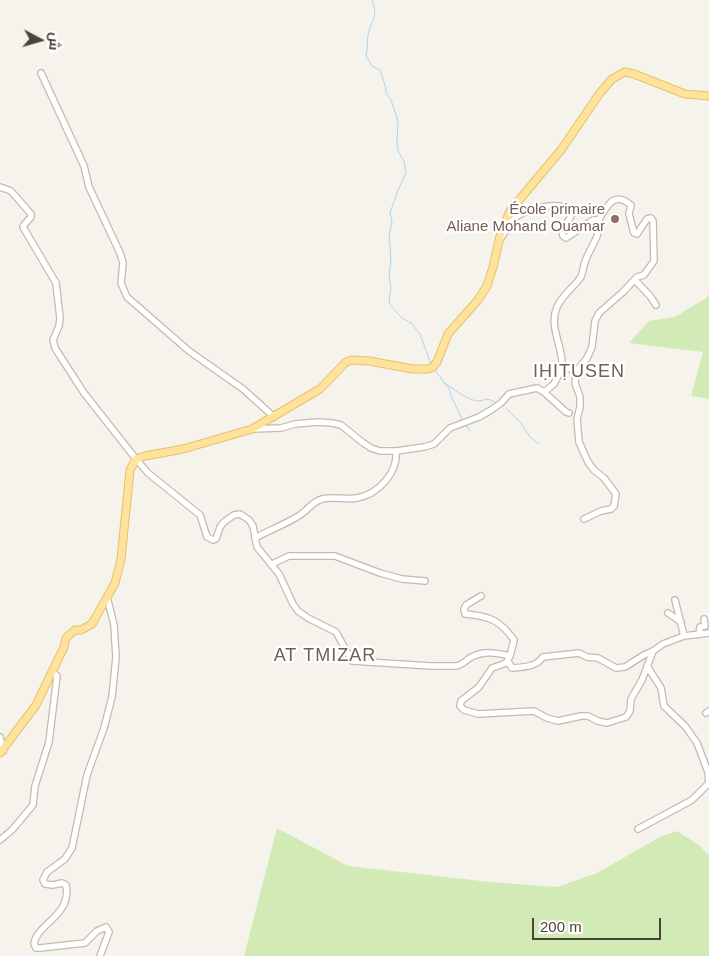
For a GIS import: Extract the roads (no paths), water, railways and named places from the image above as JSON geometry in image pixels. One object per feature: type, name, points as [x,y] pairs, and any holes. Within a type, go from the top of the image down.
[{"type":"main road","points":[[1,752],[36,705],[64,647],[66,638],[75,630],[81,630],[92,624],[115,583],[121,559],[130,470],[136,459],[183,449],[252,429],[320,389],[342,366],[352,360],[369,361],[412,369],[428,369],[433,367],[438,362],[448,334],[478,300],[487,286],[500,232],[510,211],[561,150],[600,93],[618,75],[625,72],[634,74],[685,94],[709,96]]},
{"type":"street","points":[[40,73],[84,166],[89,187],[124,263],[121,283],[126,297],[189,350],[243,389],[274,417]]},
{"type":"street","points":[[0,187],[10,191],[30,214],[30,218],[23,227],[56,283],[60,318],[53,340],[55,348],[84,392],[148,473],[200,515],[208,538],[216,539],[224,522],[234,515],[240,514],[249,520],[253,526],[257,547],[272,564],[298,611],[336,632],[352,661],[460,666],[472,656],[487,652],[496,652],[510,656]]},
{"type":"street","points":[[544,392],[554,384],[562,368],[562,359],[553,320],[556,309],[564,295],[581,276],[598,232],[598,221],[608,205],[618,198],[631,205],[629,214],[634,233],[637,234],[647,219],[651,218],[653,221],[654,262],[644,275],[636,277],[599,313],[595,321],[592,348],[576,372],[576,383],[580,397],[577,428],[579,442],[588,462],[604,478],[616,494],[614,506],[611,509],[601,511],[584,520]]},
{"type":"street","points":[[497,244],[515,218],[548,206],[563,205],[571,211],[570,219],[562,232],[566,238],[593,220],[598,221]]},
{"type":"street","points":[[635,280],[656,305]]},
{"type":"street","points":[[562,368],[568,368],[576,372]]},
{"type":"street","points":[[252,429],[281,428],[295,424],[318,422],[332,423],[341,425],[372,448],[380,451],[396,451],[434,444],[450,428],[473,420],[492,410],[509,394],[537,388],[569,413]]},
{"type":"street","points":[[255,538],[300,514],[314,503],[323,499],[360,498],[378,488],[392,472],[396,451]]},
{"type":"street","points":[[272,564],[289,556],[335,556],[380,573],[426,581]]},
{"type":"street","points":[[481,596],[466,605],[464,609],[465,614],[490,617],[505,627],[514,640],[506,663],[492,668],[478,688],[462,701],[460,706],[464,710],[478,714],[534,711],[558,721],[588,716],[607,723],[626,717],[630,711],[631,699],[642,680],[653,651]]},
{"type":"street","points":[[100,956],[110,932],[104,926],[85,943],[40,948],[36,948],[34,944],[38,934],[55,918],[66,896],[66,885],[62,883],[47,885],[44,884],[43,880],[47,872],[65,859],[72,848],[87,775],[104,728],[112,697],[116,658],[114,625],[107,597]]},
{"type":"street","points":[[675,600],[684,636]]},
{"type":"street","points":[[668,613],[681,622]]},
{"type":"street","points":[[699,634],[700,627],[706,624]]},
{"type":"street","points":[[506,663],[509,663],[512,668],[526,667],[538,663],[543,657],[579,653],[586,657],[598,658],[616,668],[625,668],[644,654],[653,651],[663,644],[684,636],[709,633]]},
{"type":"street","points":[[638,829],[692,800],[709,784],[708,772],[697,743],[685,726],[664,706],[661,688],[647,666]]},
{"type":"street","points":[[0,840],[12,830],[33,805],[38,777],[50,742],[57,676],[52,672]]},
{"type":"street","points":[[0,737],[1,752]]},
{"type":"waterway","points":[[372,0],[375,15],[368,35],[366,56],[372,66],[380,70],[386,93],[391,100],[398,121],[398,151],[404,161],[406,173],[390,213],[392,222],[389,235],[391,259],[389,303],[420,334],[431,364]]},
{"type":"waterway","points":[[435,370],[449,389],[463,421]]},
{"type":"waterway","points":[[444,383],[473,400],[488,399],[496,403]]},
{"type":"waterway","points":[[507,409],[521,423],[530,437],[539,444]]},
{"type":"waterway","points":[[466,425],[470,431]]},
{"type":"place","name":"École primaire Aliane Mohand Ouamar","points":[[615,219]]},
{"type":"district","name":"IḤIṬUSEN","points":[[579,372]]},
{"type":"district","name":"AT TMIZAR","points":[[325,656]]}]
